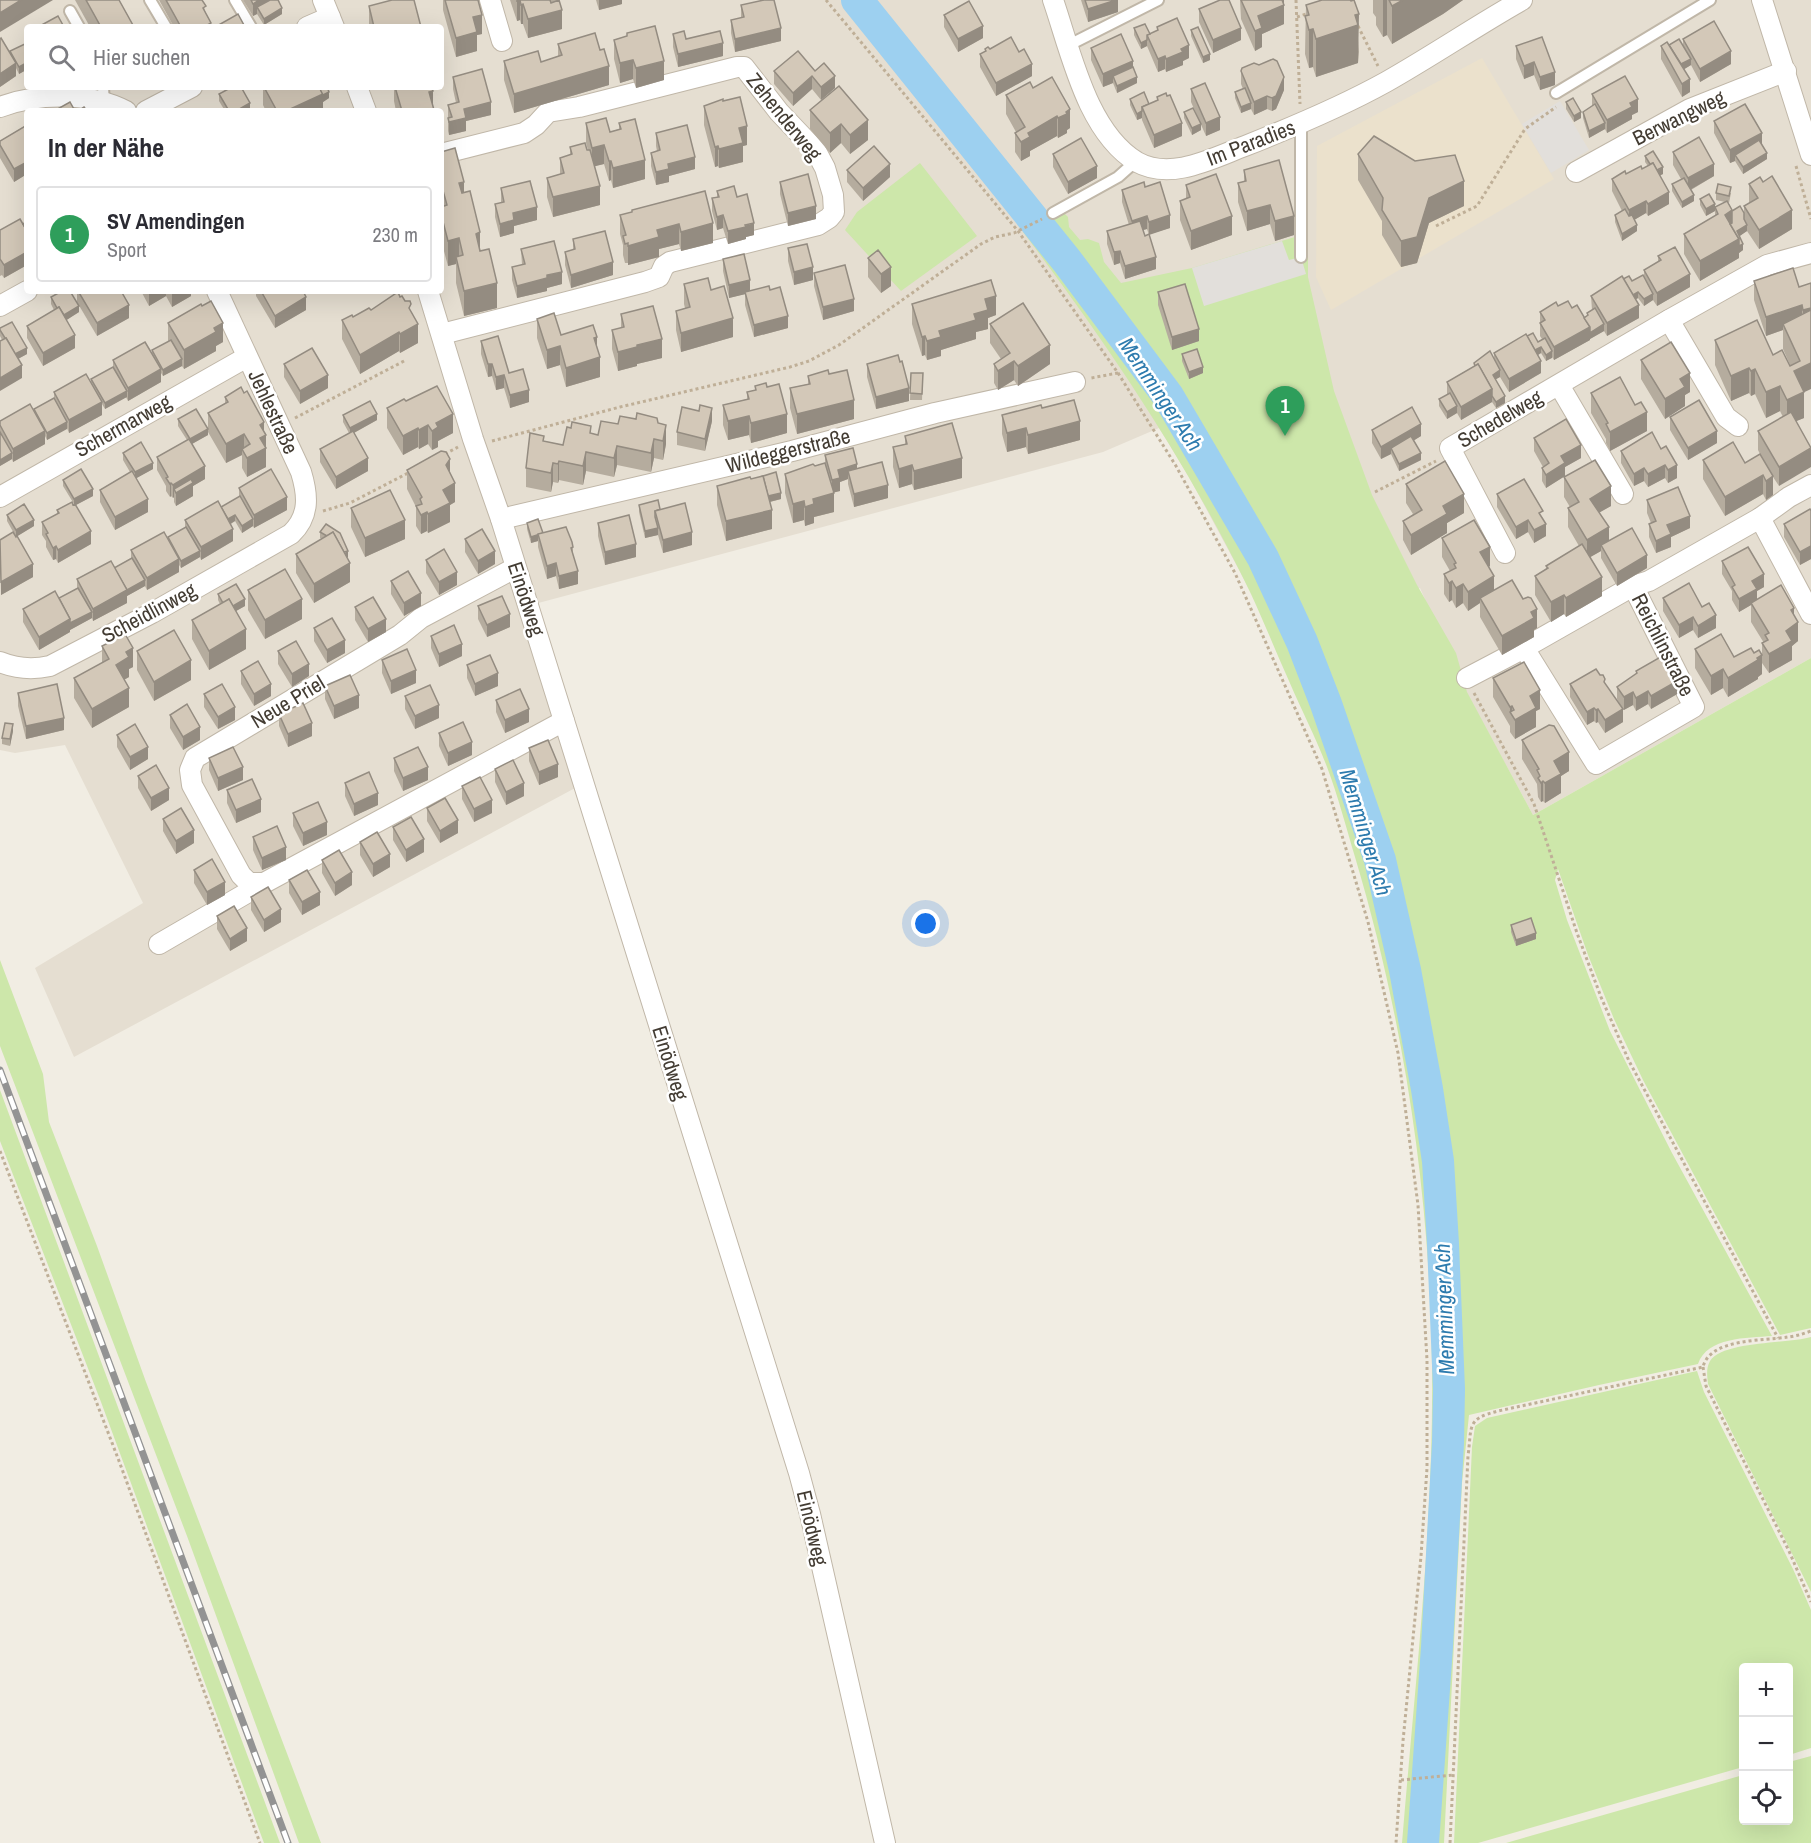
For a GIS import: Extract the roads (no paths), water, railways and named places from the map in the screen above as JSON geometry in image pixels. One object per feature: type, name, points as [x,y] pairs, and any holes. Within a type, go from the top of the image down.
[{"type":"street","points":[[490,0],[502,41]]},
{"type":"street","name":"Im Paradies","points":[[1053,0],[1092,110],[1119,146],[1136,161],[1151,168],[1167,170],[1204,162],[1300,124],[1385,82],[1522,0]]},
{"type":"street","points":[[1762,0],[1810,144]]},
{"type":"street","points":[[312,24],[329,15]]},
{"type":"street","name":"Zehenderweg","points":[[442,334],[645,282],[659,277],[664,266],[670,262],[818,225],[834,212],[834,202],[825,168],[816,152],[778,112],[744,67],[579,107],[548,112],[536,125],[524,133],[444,153]]},
{"type":"street","name":"Berwangweg","points":[[1576,172],[1689,109],[1786,71]]},
{"type":"street","points":[[152,108],[186,90]]},
{"type":"street","points":[[358,90],[365,108]]},
{"type":"street","points":[[0,107],[16,101],[44,97],[82,99],[104,95],[122,108]]},
{"type":"street","name":"Schedelweg","points":[[1505,553],[1450,448],[1669,320],[1767,266],[1811,253]]},
{"type":"street","points":[[0,306],[24,293]]},
{"type":"street","name":"Jehlestraße","points":[[218,294],[301,472],[307,503],[299,526],[291,534]]},
{"type":"street","name":"Einödweg","points":[[429,294],[807,1504],[885,1843]]},
{"type":"street","points":[[1669,320],[1726,417],[1738,426]]},
{"type":"street","name":"Schermarweg","points":[[0,497],[247,357]]},
{"type":"street","name":"Wildeggerstraße","points":[[501,519],[792,451],[945,411],[1075,382]]},
{"type":"street","name":"Schedelweg","points":[[1559,385],[1623,494]]},
{"type":"street","name":"Reichlinstraße","points":[[1467,678],[1633,586],[1649,581],[1760,518],[1789,497],[1811,485]]},
{"type":"street","points":[[1760,518],[1811,614]]},
{"type":"street","name":"Scheidlinweg","points":[[0,662],[20,669],[50,666],[152,613],[291,534]]},
{"type":"street","name":"Neue Priel","points":[[264,883],[249,883],[241,875],[192,785],[190,770],[195,758],[400,635],[421,618],[515,568]]},
{"type":"street","name":"Reichlinstraße","points":[[1524,648],[1596,764],[1694,707],[1633,586]]},
{"type":"street","points":[[159,944],[264,883],[564,721]]},
{"type":"lane","points":[[150,0],[164,24]]},
{"type":"lane","points":[[235,0],[249,24]]},
{"type":"lane","points":[[1069,45],[1158,0]]},
{"type":"lane","points":[[1556,93],[1710,0]]},
{"type":"lane","points":[[70,11],[77,24]]},
{"type":"lane","points":[[1300,124],[1301,257]]},
{"type":"lane","points":[[1053,213],[1118,177],[1136,161]]},
{"type":"waterway","name":"Memminger Ach","points":[[857,0],[1067,261],[1168,396],[1263,558],[1302,642],[1380,860],[1405,970],[1427,1089],[1438,1161],[1443,1244],[1449,1389],[1448,1443],[1423,1843]]},
{"type":"railway","points":[[0,1070],[288,1843]]},
{"type":"place","name":"SV Amendingen","points":[[1285,436]]}]
